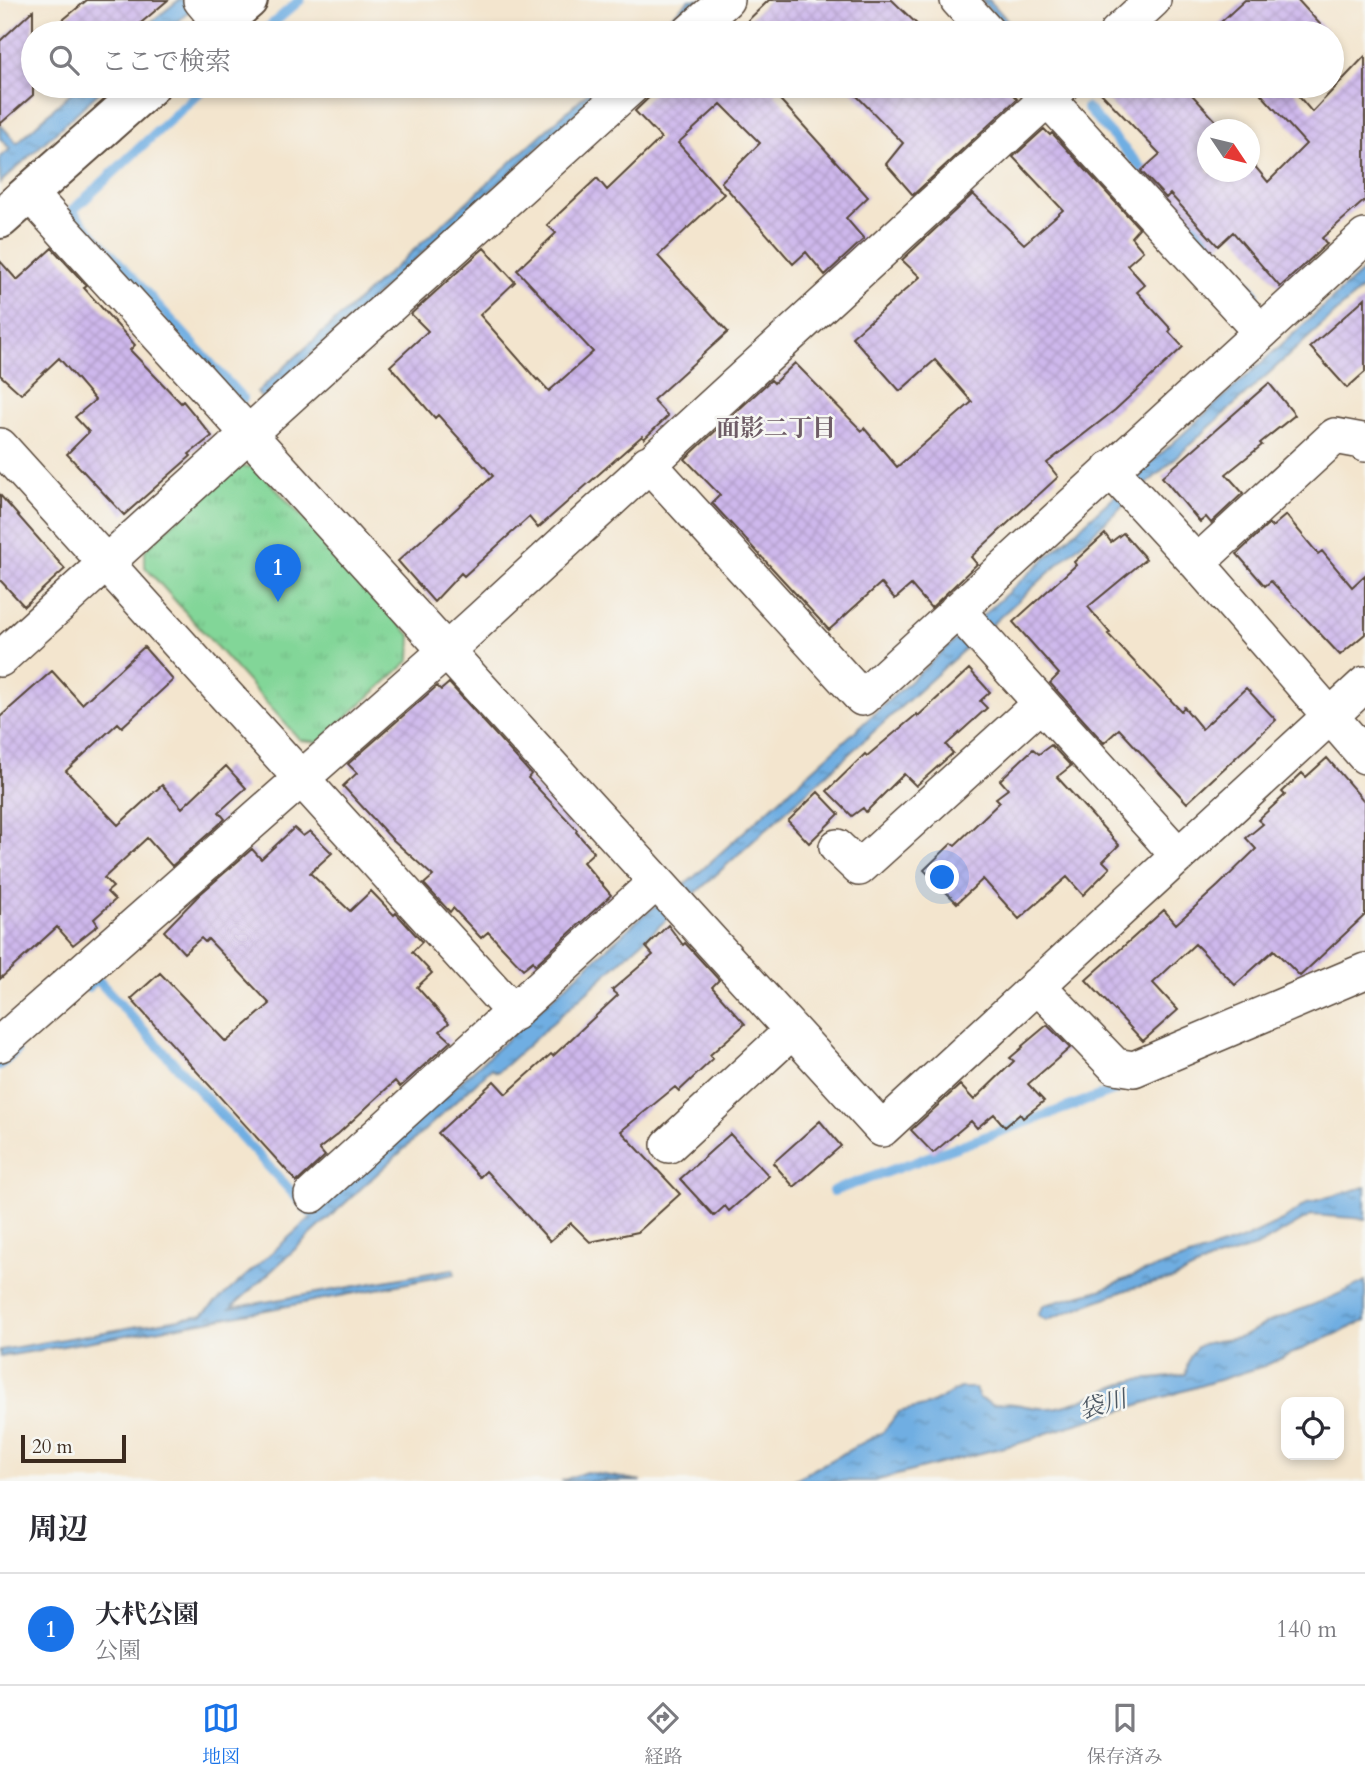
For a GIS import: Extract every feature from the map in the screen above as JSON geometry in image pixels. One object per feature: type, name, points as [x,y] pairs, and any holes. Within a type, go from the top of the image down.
[{"type":"street","points":[[702,21],[726,0]]},
{"type":"street","points":[[958,0],[977,21]]},
{"type":"street","points":[[1130,21],[1153,0]]},
{"type":"street","points":[[0,219],[136,98]]},
{"type":"street","points":[[0,659],[619,98]]},
{"type":"street","points":[[0,1044],[445,652],[1039,98]]},
{"type":"street","points":[[1055,98],[1260,331]]},
{"type":"street","points":[[29,193],[882,1129],[1365,684]]},
{"type":"street","points":[[649,463],[862,698],[1365,237]]},
{"type":"street","points":[[1197,563],[1335,436],[1362,441],[1365,444]]},
{"type":"street","points":[[0,446],[514,1013]]},
{"type":"street","points":[[1110,469],[1197,563],[1365,756]]},
{"type":"street","points":[[957,610],[1178,855]]},
{"type":"street","points":[[837,847],[859,868],[1041,703]]},
{"type":"street","points":[[312,1195],[656,882]]},
{"type":"street","points":[[1037,985],[1115,1066],[1134,1069],[1365,971]]},
{"type":"street","points":[[669,1145],[792,1031]]},
{"type":"green space","points":[[234,466],[256,467],[411,636],[410,660],[319,742],[300,740],[145,567],[145,550]]},
{"type":"water","points":[[179,0],[201,0],[179,21],[152,21]]},
{"type":"water","points":[[689,0],[699,0],[675,21],[666,21]]},
{"type":"water","points":[[981,0],[989,0],[1008,21],[1000,21]]},
{"type":"water","points":[[65,98],[93,98],[0,183],[0,157],[10,149],[0,138],[0,124],[17,143]]},
{"type":"water","points":[[582,98],[592,98],[262,399],[257,392]]},
{"type":"water","points":[[1365,269],[1365,286],[506,1065],[497,1072],[491,1069],[231,1308],[453,1269],[455,1274],[0,1357],[0,1350],[202,1315],[640,918],[693,878]]},
{"type":"water","points":[[1365,1187],[1365,1219],[1312,1215],[1258,1246],[1210,1261],[1173,1279],[1129,1289],[1046,1320],[1038,1315],[1044,1305],[1100,1290],[1135,1275],[1244,1239],[1282,1221],[1307,1203]]},
{"type":"water","name":"袋川","points":[[1365,1281],[1365,1321],[1264,1366],[1031,1440],[874,1481],[792,1481],[883,1432],[899,1412],[928,1405],[960,1388],[975,1388],[979,1398],[993,1405],[1007,1403],[1047,1408],[1069,1404],[1137,1380],[1186,1374],[1191,1354],[1199,1346],[1244,1336],[1265,1324]]},
{"type":"water","points":[[586,1472],[641,1481],[561,1481]]},
{"type":"building","points":[[87,0],[168,0],[143,21],[62,21]]},
{"type":"building","points":[[769,0],[892,0],[914,21],[747,21]]},
{"type":"building","points":[[1245,0],[1298,0],[1317,21],[1222,21]]},
{"type":"building","points":[[33,10],[33,21],[21,21]]},
{"type":"building","points":[[21,21],[21,98],[30,98],[0,124],[0,41]]},
{"type":"building","points":[[1365,56],[1365,200],[1322,238],[1327,244],[1280,287],[1233,232],[1218,246],[1170,194],[1166,198],[1141,171],[1160,154],[1106,98],[1195,98],[1214,119],[1197,119],[1197,182],[1260,182],[1260,172],[1268,182],[1306,144],[1265,98],[1300,98],[1312,112],[1325,98],[1344,98],[1344,78]]},
{"type":"building","points":[[649,98],[779,98],[868,197],[846,218],[864,239],[825,275],[806,252],[793,264],[721,182],[760,143],[721,104],[678,143],[724,194],[658,256],[728,332],[653,400],[668,416],[644,439],[642,436],[538,528],[529,517],[464,576],[461,573],[434,602],[398,561],[493,476],[438,415],[435,418],[390,366],[428,331],[411,314],[484,248],[515,282],[480,315],[537,380],[549,391],[593,352],[517,270],[556,233],[547,225],[597,178],[607,190],[661,138],[635,111]]},
{"type":"building","points":[[859,98],[1017,99],[913,195],[886,164],[903,143]]},
{"type":"building","points":[[1044,129],[1050,135],[1052,133],[1139,228],[1131,237],[1143,251],[1127,265],[1145,285],[1137,292],[1171,329],[1169,332],[1183,347],[1115,410],[1047,463],[1058,477],[971,557],[977,564],[931,608],[911,585],[895,599],[881,583],[829,630],[712,503],[720,495],[685,459],[771,380],[774,383],[795,363],[862,431],[864,428],[897,467],[972,402],[935,360],[900,391],[852,337],[920,277],[902,260],[973,194],[1024,244],[1063,210],[1013,157]]},
{"type":"building","points":[[52,248],[135,345],[130,350],[181,403],[183,401],[212,436],[124,515],[67,454],[89,432],[75,417],[95,400],[59,358],[21,394],[0,375],[0,261],[17,280]]},
{"type":"building","points":[[1365,298],[1365,372],[1347,388],[1310,347]]},
{"type":"building","points":[[1269,383],[1295,415],[1226,474],[1243,493],[1211,523],[1206,517],[1200,522],[1162,477]]},
{"type":"building","points":[[0,495],[65,569],[24,606],[0,580]]},
{"type":"building","points":[[1286,515],[1318,554],[1322,551],[1352,587],[1365,575],[1365,634],[1340,655],[1271,581],[1265,586],[1237,554],[1269,524],[1272,527]]},
{"type":"building","points":[[1123,533],[1146,559],[1088,607],[1110,633],[1108,634],[1181,711],[1184,707],[1202,729],[1246,688],[1276,720],[1187,803],[1119,729],[1104,743],[1050,683],[1059,674],[1013,622],[1076,565],[1074,562],[1105,534],[1111,542]]},
{"type":"building","points":[[144,647],[173,680],[122,727],[118,723],[66,771],[118,825],[162,785],[182,808],[226,766],[246,788],[219,812],[225,819],[172,866],[147,838],[104,878],[113,887],[107,892],[115,900],[94,919],[98,925],[73,945],[57,927],[0,979],[0,717],[52,671],[82,704]]},
{"type":"building","points":[[969,669],[990,692],[980,701],[987,708],[946,745],[953,753],[916,786],[904,774],[866,812],[863,808],[852,816],[827,791],[865,754],[867,756],[917,714],[918,716]]},
{"type":"building","points":[[449,683],[531,774],[528,778],[594,852],[583,862],[611,895],[535,965],[533,961],[523,969],[488,932],[481,938],[453,908],[450,912],[424,884],[433,876],[391,838],[343,786],[357,773],[348,764],[437,686],[441,690]]},
{"type":"building","points":[[1051,745],[1071,766],[1057,777],[1119,845],[1103,861],[1110,868],[1083,895],[1067,877],[1019,919],[983,879],[957,903],[924,870],[1000,802],[996,798],[1008,789],[1000,780],[1033,749],[1039,754]]},
{"type":"building","points":[[1327,758],[1365,802],[1365,915],[1300,976],[1274,950],[1235,985],[1195,944],[1153,983],[1178,1010],[1143,1041],[1086,980],[1164,910],[1176,924],[1218,886],[1256,849],[1246,838],[1263,824],[1258,820],[1285,795],[1282,792],[1302,773],[1306,777]]},
{"type":"building","points":[[818,792],[839,814],[809,843],[788,821]]},
{"type":"building","points":[[294,828],[303,836],[310,831],[332,853],[310,873],[350,911],[371,891],[394,915],[396,913],[422,942],[412,952],[432,973],[417,987],[449,1023],[440,1031],[451,1041],[400,1087],[395,1081],[319,1149],[325,1156],[297,1182],[131,999],[160,973],[226,1042],[270,1004],[208,939],[205,942],[201,938],[184,953],[164,931],[199,895],[252,849],[261,859]]},
{"type":"building","points":[[668,925],[683,945],[685,943],[719,980],[712,987],[745,1024],[710,1055],[713,1059],[679,1091],[675,1087],[621,1131],[680,1194],[638,1232],[590,1242],[571,1223],[550,1241],[486,1171],[480,1177],[438,1133],[494,1081],[506,1094],[551,1054],[553,1056],[618,995],[612,990],[653,955],[646,947]]},
{"type":"building","points":[[1047,1025],[1070,1048],[1028,1084],[1044,1101],[1023,1118],[1020,1114],[1005,1127],[994,1114],[977,1128],[971,1121],[933,1153],[911,1130],[960,1085],[974,1100],[1014,1061],[1010,1058]]},
{"type":"building","points":[[820,1121],[841,1146],[794,1187],[773,1163]]},
{"type":"building","points":[[730,1134],[769,1176],[729,1211],[725,1206],[714,1216],[680,1179]]},
{"type":"waterway","points":[[276,21],[300,0]]},
{"type":"waterway","points":[[193,98],[72,211],[243,399]]},
{"type":"waterway","points":[[1087,108],[1255,293]]},
{"type":"waterway","points":[[88,987],[97,979],[310,1212]]},
{"type":"waterway","points":[[0,1065],[16,1051]]},
{"type":"waterway","points":[[833,1191],[1116,1090]]},
{"type":"place","name":"大杙公園","points":[[278,602]]},
{"type":"district","name":"面影二丁目","points":[[776,428]]}]
